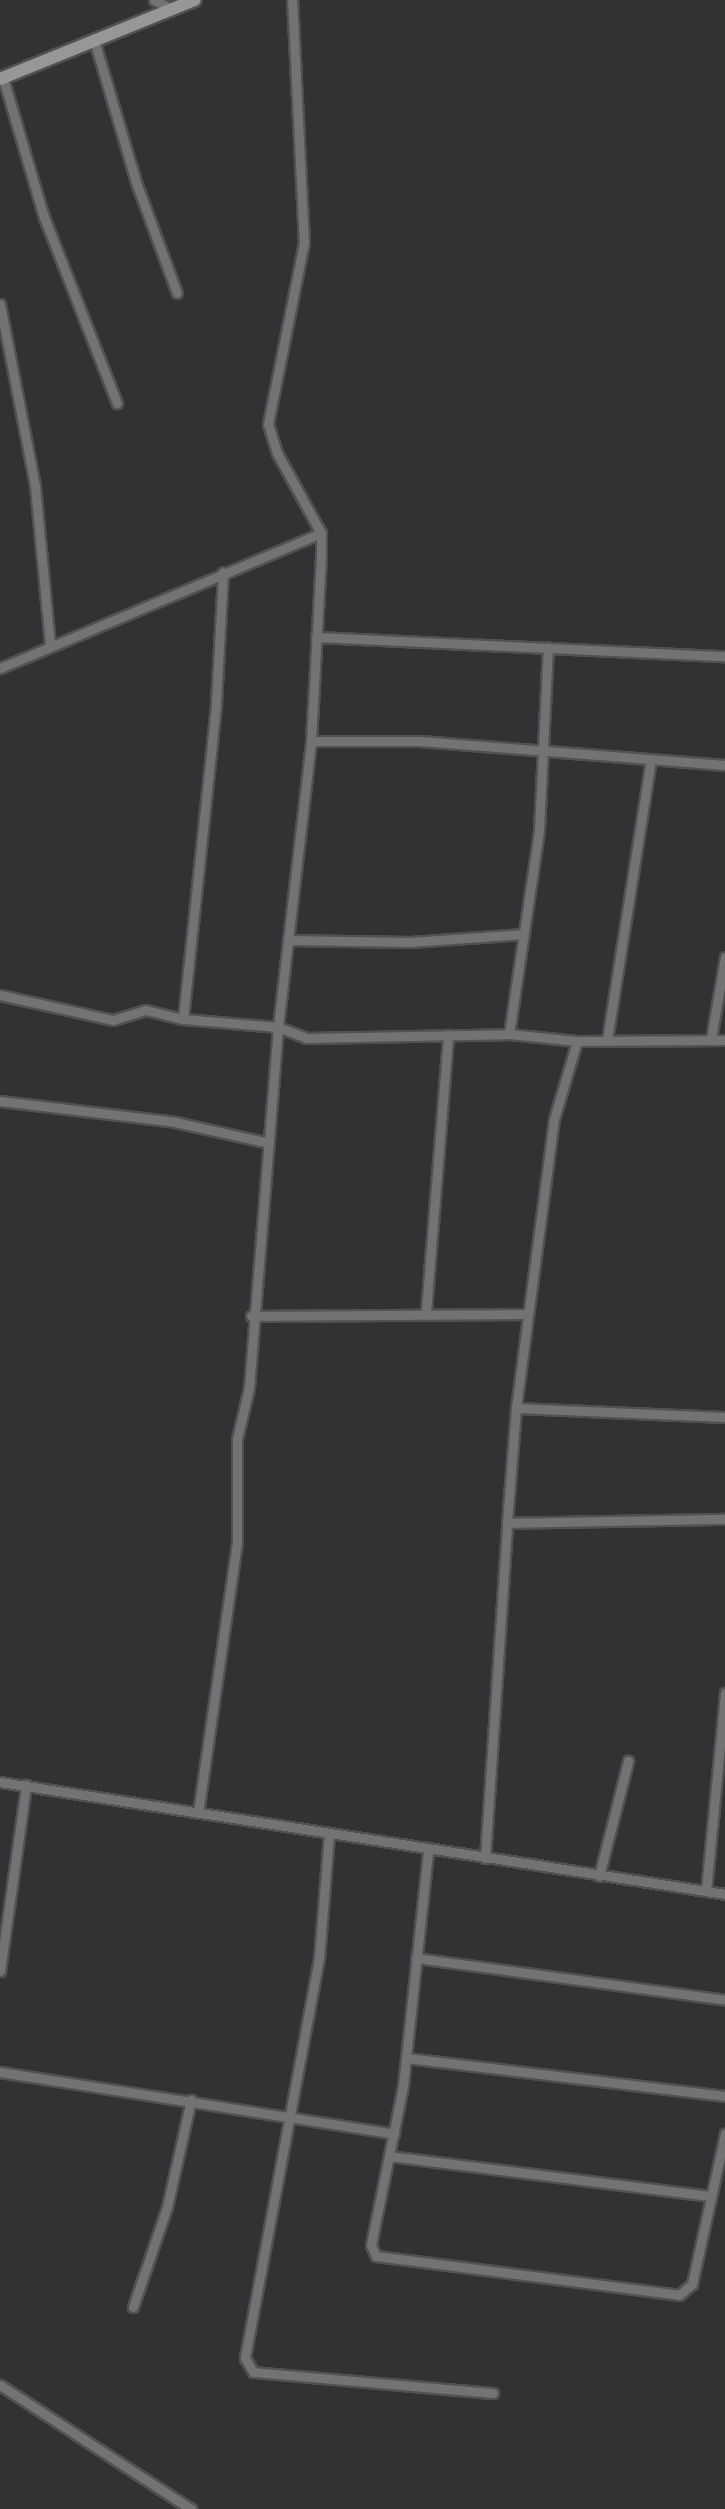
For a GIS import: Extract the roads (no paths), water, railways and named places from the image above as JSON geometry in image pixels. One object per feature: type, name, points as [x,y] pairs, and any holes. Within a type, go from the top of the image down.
[{"type":"street","points":[[154,0],[172,9]]},
{"type":"street","points":[[117,403],[44,217],[1,78],[195,0]]},
{"type":"street","points":[[198,1813],[237,1542],[237,1439],[249,1388],[251,1316],[278,1027],[311,741],[321,533],[277,453],[268,424],[304,243],[292,0]]},
{"type":"street","points":[[94,40],[137,185],[177,293]]},
{"type":"street","points":[[0,304],[35,486],[50,645]]},
{"type":"street","points":[[0,668],[50,645],[142,611],[223,572],[321,533]]},
{"type":"street","points":[[183,1019],[216,703],[223,572]]},
{"type":"street","points":[[316,637],[725,656]]},
{"type":"street","points":[[509,1034],[539,830],[548,647]]},
{"type":"street","points":[[311,741],[420,741],[541,753],[725,765]]},
{"type":"street","points":[[607,1040],[651,759]]},
{"type":"street","points":[[288,940],[410,942],[524,934]]},
{"type":"street","points":[[711,1039],[725,957]]},
{"type":"street","points":[[0,995],[113,1020],[146,1010],[183,1019],[278,1027],[306,1038],[509,1034],[577,1041],[725,1040]]},
{"type":"street","points":[[426,1311],[448,1035]]},
{"type":"street","points":[[485,1858],[516,1408],[554,1119],[577,1041]]},
{"type":"street","points":[[0,1101],[175,1122],[269,1143]]},
{"type":"street","points":[[251,1316],[426,1311],[527,1314]]},
{"type":"street","points":[[516,1408],[725,1417]]},
{"type":"street","points":[[507,1523],[725,1519]]},
{"type":"street","points":[[706,1891],[725,1693]]},
{"type":"street","points":[[599,1876],[628,1761]]},
{"type":"street","points":[[0,1782],[428,1852],[725,1894]]},
{"type":"street","points":[[0,1971],[26,1785]]},
{"type":"street","points":[[329,1834],[319,1958],[287,2115],[245,2358],[249,2369],[493,2393]]},
{"type":"street","points":[[428,1852],[407,2058],[373,2252],[383,2259],[679,2295],[692,2284],[725,2134]]},
{"type":"street","points":[[416,1958],[725,2000]]},
{"type":"street","points":[[407,2058],[725,2096]]},
{"type":"street","points":[[0,2072],[287,2115],[325,2126],[394,2134]]},
{"type":"street","points":[[133,2307],[167,2207],[191,2100]]},
{"type":"street","points":[[389,2156],[710,2196]]},
{"type":"street","points":[[0,2385],[191,2509]]}]
